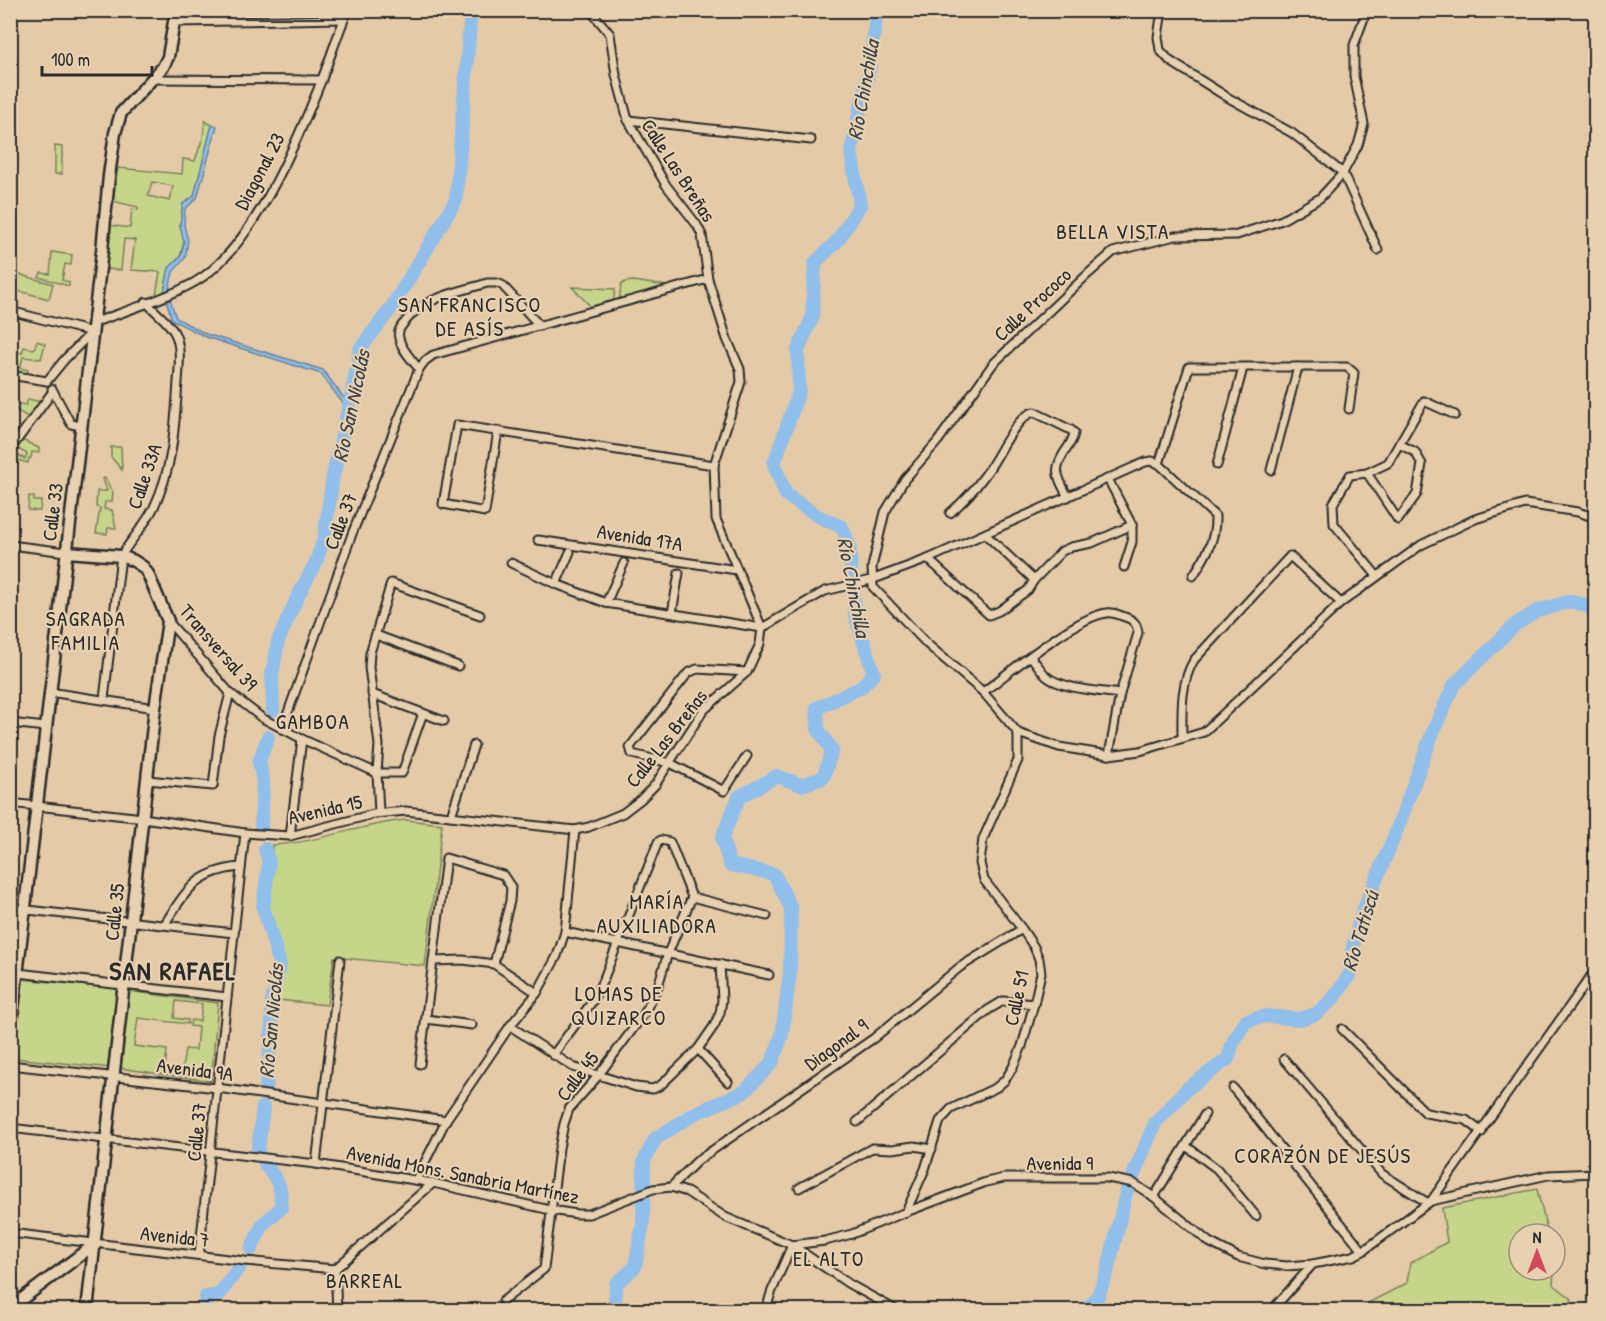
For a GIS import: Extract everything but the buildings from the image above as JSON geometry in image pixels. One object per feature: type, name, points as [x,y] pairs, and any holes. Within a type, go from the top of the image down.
[{"type":"main road","name":"Calle 33","points":[[10,1035],[115,133],[121,113],[153,79],[168,57],[176,10]]},
{"type":"main road","points":[[66,552],[121,556]]},
{"type":"main road","name":"Transversal 39","points":[[121,556],[143,567],[168,621]]},
{"type":"main road","name":"Calle 35","points":[[87,1311],[155,708],[168,621]]},
{"type":"main road","points":[[10,1308],[95,1244]]},
{"type":"street","name":"Diagonal 23","points":[[93,328],[146,302],[195,282],[211,270],[239,242],[285,163],[322,80],[348,10]]},
{"type":"street","name":"Calle Las Breñas","points":[[576,830],[623,813],[655,785],[708,706],[747,672],[760,644],[762,628],[716,519],[714,465],[741,382],[740,369],[727,339],[708,279],[702,235],[666,185],[628,120],[616,75],[610,34],[590,10]]},
{"type":"street","points":[[1162,10],[1158,37],[1160,50],[1170,61],[1227,98],[1292,133],[1343,173],[1378,250]]},
{"type":"street","name":"Calle Prococo","points":[[871,580],[875,547],[885,512],[905,479],[938,441],[993,364],[1113,252],[1175,236],[1237,235],[1282,220],[1320,198],[1343,173],[1359,145],[1364,123],[1354,76],[1354,45],[1367,10]]},
{"type":"street","points":[[175,22],[344,19]]},
{"type":"street","points":[[153,79],[322,80]]},
{"type":"street","points":[[628,120],[811,140]]},
{"type":"street","points":[[540,326],[502,285],[487,283],[424,303],[413,311],[399,332],[399,339],[419,369],[433,355],[540,326],[708,279]]},
{"type":"street","name":"Calle 33A","points":[[104,699],[121,556],[144,525],[154,506],[165,477],[175,435],[177,339],[167,323],[146,302]]},
{"type":"street","points":[[10,311],[93,328]]},
{"type":"street","points":[[47,381],[93,328]]},
{"type":"street","points":[[1159,464],[1189,367],[1351,369],[1354,373],[1349,409]]},
{"type":"street","points":[[1217,465],[1243,368]]},
{"type":"street","points":[[1271,470],[1298,368]]},
{"type":"street","name":"Calle 37","points":[[282,729],[351,534],[419,369]]},
{"type":"street","points":[[10,375],[47,381]]},
{"type":"street","points":[[47,381],[71,424],[81,426]]},
{"type":"street","points":[[10,450],[52,391]]},
{"type":"street","points":[[1377,576],[1334,524],[1333,504],[1350,475],[1368,473],[1388,463],[1424,401],[1455,415]]},
{"type":"street","points":[[950,513],[963,502],[987,473],[1023,417],[1034,412],[1074,433],[1073,439],[1056,468],[1068,497]]},
{"type":"street","points":[[498,431],[485,512],[443,504],[457,425],[498,431],[714,465]]},
{"type":"street","points":[[1368,473],[1398,520],[1417,494],[1422,464],[1415,452],[1399,444]]},
{"type":"street","points":[[511,563],[556,584],[606,603],[762,628],[825,591],[871,580],[928,559],[1145,462],[1152,461],[1159,464],[1215,516],[1212,544],[1193,576]]},
{"type":"street","points":[[1108,479],[1132,525],[1132,542],[1124,567]]},
{"type":"street","points":[[871,580],[878,594],[927,644],[983,692],[1018,733],[1059,747],[1108,755],[1140,751],[1204,732],[1341,603],[1421,545],[1475,519],[1525,504],[1578,512],[1596,518]]},
{"type":"street","points":[[928,559],[989,615],[999,612],[1028,590],[1034,580],[1062,550],[1092,543],[1132,525]]},
{"type":"street","points":[[985,534],[1034,580]]},
{"type":"street","name":"Avenida 17A","points":[[538,540],[737,570]]},
{"type":"street","points":[[10,545],[66,552]]},
{"type":"street","points":[[556,584],[570,552]]},
{"type":"street","points":[[1182,738],[1183,696],[1189,670],[1194,660],[1290,556],[1341,603]]},
{"type":"street","points":[[606,603],[624,563]]},
{"type":"street","points":[[672,613],[679,573]]},
{"type":"street","points":[[379,813],[377,774],[379,745],[369,668],[370,653],[391,583],[480,615]]},
{"type":"street","points":[[983,692],[1070,628],[1088,618],[1109,612],[1133,620],[1138,633],[1120,694],[1108,755]]},
{"type":"street","name":"Transversal 39","points":[[168,621],[230,693],[262,718],[302,740],[377,774]]},
{"type":"street","points":[[376,634],[458,666]]},
{"type":"street","points":[[1031,657],[1054,681],[1120,694]]},
{"type":"street","points":[[747,672],[692,671],[630,747],[632,754],[670,763],[724,791],[747,756]]},
{"type":"street","points":[[49,692],[155,708]]},
{"type":"street","points":[[147,780],[213,786],[219,736],[230,693]]},
{"type":"street","points":[[372,693],[444,721]]},
{"type":"street","points":[[377,774],[402,773],[423,713]]},
{"type":"street","points":[[10,723],[45,727]]},
{"type":"street","name":"Calle 51","points":[[906,1212],[925,1169],[940,1121],[951,1109],[997,1087],[1005,1080],[1014,1067],[1034,1004],[1041,973],[1039,959],[1022,929],[984,880],[980,863],[983,839],[1018,760],[1018,733]]},
{"type":"street","points":[[290,836],[302,740]]},
{"type":"street","points":[[451,816],[474,745]]},
{"type":"street","name":"Avenida 15","points":[[10,803],[143,818],[245,833],[290,836],[379,813],[406,811],[576,830]]},
{"type":"street","points":[[416,1180],[446,1120],[510,1026],[537,993],[557,957],[565,932],[576,830]]},
{"type":"street","name":"Calle 37","points":[[199,1255],[245,833]]},
{"type":"street","points":[[553,1056],[592,1002],[604,978],[658,842],[666,840],[670,842],[692,897],[767,916]]},
{"type":"street","points":[[420,1064],[446,858],[503,874],[511,887],[510,901],[494,964]]},
{"type":"street","points":[[164,926],[179,902],[202,877],[220,869],[241,867]]},
{"type":"street","name":"Calle 45","points":[[503,1301],[544,1269],[550,1210],[564,1124],[570,1109],[598,1076],[644,1014],[658,986],[692,897]]},
{"type":"street","points":[[10,908],[234,933]]},
{"type":"street","name":"Diagonal 9","points":[[671,1187],[698,1161],[874,1038],[960,967],[1022,929]]},
{"type":"street","points":[[565,932],[769,975]]},
{"type":"street","points":[[316,1164],[340,960]]},
{"type":"street","points":[[433,961],[463,960],[494,964],[537,993]]},
{"type":"street","points":[[510,1026],[573,1067],[636,1087],[653,1089],[698,1049],[720,1013],[722,1000],[720,964]]},
{"type":"street","points":[[1430,1202],[1596,969]]},
{"type":"street","points":[[18,973],[227,997]]},
{"type":"street","points":[[856,1122],[988,1010],[1003,1001],[1034,1004]]},
{"type":"street","points":[[426,1019],[472,1025]]},
{"type":"street","points":[[1342,1029],[1426,1113],[1466,1120],[1482,1132]]},
{"type":"street","points":[[698,1049],[728,1082]]},
{"type":"street","points":[[1284,1059],[1382,1174],[1430,1202],[1548,1175],[1596,1173]]},
{"type":"street","name":"Avenida 9A","points":[[10,1065],[217,1088],[446,1120]]},
{"type":"street","points":[[1233,1088],[1363,1251]]},
{"type":"street","points":[[1154,1197],[1205,1114]]},
{"type":"street","name":"Avenida Mons. Sanabria Martínez","points":[[10,1128],[316,1164],[434,1183],[550,1210],[589,1214],[653,1189],[671,1187]]},
{"type":"street","points":[[799,1188],[872,1148],[892,1149],[914,1146],[932,1149]]},
{"type":"street","points":[[1186,1146],[1216,1169],[1256,1216]]},
{"type":"street","name":"Avenida 9","points":[[671,1187],[687,1192],[725,1217],[792,1245],[825,1241],[852,1234],[986,1182],[1004,1178],[1118,1179],[1133,1183],[1154,1197],[1209,1242],[1238,1257],[1265,1264],[1287,1266],[1313,1264],[1353,1256],[1430,1202]]},
{"type":"street","points":[[337,1311],[335,1269],[434,1183]]},
{"type":"street","name":"Avenida 7","points":[[10,1233],[245,1261],[335,1269]]},
{"type":"street","points":[[766,1311],[771,1293],[792,1245],[849,1284],[896,1311]]},
{"type":"street","points":[[1272,1311],[1313,1264]]},
{"type":"green space","points":[[205,121],[212,125],[194,196],[183,204],[180,225],[184,242],[180,257],[169,268],[164,292],[156,295],[160,272],[131,270],[135,240],[124,239],[121,270],[105,269],[108,225],[130,228],[132,209],[138,210],[138,207],[112,201],[118,168],[182,174],[183,159],[195,161],[203,137]],"holes":[[[152,182],[173,186],[170,201],[148,196]]]},
{"type":"green space","points":[[55,146],[62,147],[62,174],[55,174]]},
{"type":"green space","points":[[52,252],[72,255],[71,265],[65,264],[62,280],[69,282],[69,286],[39,277],[41,273],[50,274]]},
{"type":"green space","points":[[11,272],[53,284],[49,299],[11,289]]},
{"type":"green space","points":[[633,281],[674,287],[619,302],[621,285]]},
{"type":"green space","points":[[572,287],[615,289],[613,304],[593,309]]},
{"type":"green space","points":[[10,334],[16,335],[12,351],[22,353],[24,347],[34,349],[37,341],[45,344],[41,359],[23,357],[20,368],[28,370],[27,375],[11,372]]},
{"type":"green space","points":[[28,399],[41,402],[29,418],[11,407],[13,403],[26,405]]},
{"type":"green space","points":[[22,440],[39,448],[39,453],[32,452],[28,463],[11,458],[13,452],[25,459],[27,454],[16,448]]},
{"type":"green space","points":[[111,447],[121,447],[122,470],[111,457]]},
{"type":"green space","points":[[105,478],[113,493],[112,502],[105,502],[104,509],[112,510],[116,528],[108,528],[107,534],[96,533],[100,508],[96,507],[97,491],[107,491],[103,479]]},
{"type":"green space","points":[[29,496],[34,497],[34,501],[41,501],[40,511],[28,510]]},
{"type":"green space","points":[[406,820],[442,824],[425,966],[334,957],[327,1005],[278,1000],[284,959],[272,935],[268,908],[272,845],[306,841],[373,825]]},
{"type":"green space","points":[[22,979],[119,989],[111,1068],[14,1058]]},
{"type":"green space","points":[[128,991],[218,1003],[211,1081],[119,1068]],"holes":[[[176,1001],[202,1004],[200,1021],[191,1020],[190,1026],[198,1027],[196,1050],[185,1049],[182,1070],[165,1068],[167,1050],[134,1046],[138,1018],[188,1024],[188,1020],[174,1018]]]},
{"type":"green space","points":[[1537,1189],[1545,1222],[1507,1222],[1507,1282],[1553,1282],[1572,1299],[1567,1310],[1360,1310],[1362,1306],[1407,1283],[1410,1263],[1447,1242],[1442,1208]]},
{"type":"water","points":[[212,125],[217,126],[197,198],[185,209],[184,225],[188,241],[185,258],[173,272],[168,293],[176,318],[206,334],[323,370],[349,405],[348,410],[321,374],[206,337],[172,320],[164,292],[169,268],[181,256],[184,242],[180,225],[183,204],[194,196]]},
{"type":"waterway","name":"Río San Nicolás","points":[[273,710],[272,675],[278,641],[316,562],[324,539],[333,476],[360,349],[392,307],[456,200],[471,10]]},
{"type":"waterway","name":"Río Chinchilla","points":[[617,1310],[615,1308],[616,1284],[635,1267],[643,1223],[644,1161],[655,1139],[694,1114],[744,1092],[772,1063],[782,1035],[790,972],[791,908],[774,874],[730,865],[722,838],[739,797],[777,776],[801,785],[823,778],[832,750],[818,729],[817,708],[860,688],[874,674],[855,615],[849,545],[842,527],[818,516],[786,495],[774,464],[799,391],[798,350],[812,318],[815,263],[838,240],[860,205],[851,152],[869,70],[877,10]]},
{"type":"waterway","name":"Río Tatiscú","points":[[1086,1310],[1098,1296],[1108,1269],[1126,1193],[1155,1123],[1188,1088],[1228,1059],[1233,1042],[1246,1021],[1266,1016],[1300,1019],[1316,1014],[1332,1000],[1350,974],[1352,951],[1361,916],[1396,832],[1434,729],[1454,685],[1515,625],[1537,611],[1571,601],[1596,609]]},
{"type":"waterway","name":"Río San Nicolás","points":[[261,827],[263,782],[259,762],[268,737]]},
{"type":"waterway","name":"Río San Nicolás","points":[[265,849],[269,862],[263,907],[280,965],[272,1001],[272,1030],[266,1088]]},
{"type":"waterway","name":"Río San Nicolás","points":[[258,1150],[263,1107]]},
{"type":"waterway","name":"Río San Nicolás","points":[[251,1249],[263,1224],[281,1208],[278,1184],[265,1164]]},
{"type":"waterway","name":"Río San Nicolás","points":[[205,1310],[206,1297],[219,1295],[240,1266]]},
{"type":"district","name":"BELLA VISTA","points":[[1113,231]]},
{"type":"district","name":"SAN FRANCISCO DE ASÍS","points":[[470,316]]},
{"type":"district","name":"SAGRADA FAMILIA","points":[[86,630]]},
{"type":"district","name":"GAMBOA","points":[[313,721]]},
{"type":"district","name":"MARÍA AUXILIADORA","points":[[657,913]]},
{"type":"district","name":"SAN RAFAEL","points":[[173,970]]},
{"type":"district","name":"LOMAS DE QUIZARCO","points":[[619,1005]]},
{"type":"district","name":"CORAZÓN DE JESÚS","points":[[1323,1155]]},
{"type":"district","name":"EL ALTO","points":[[829,1258]]},
{"type":"district","name":"BARREAL","points":[[365,1280]]}]
